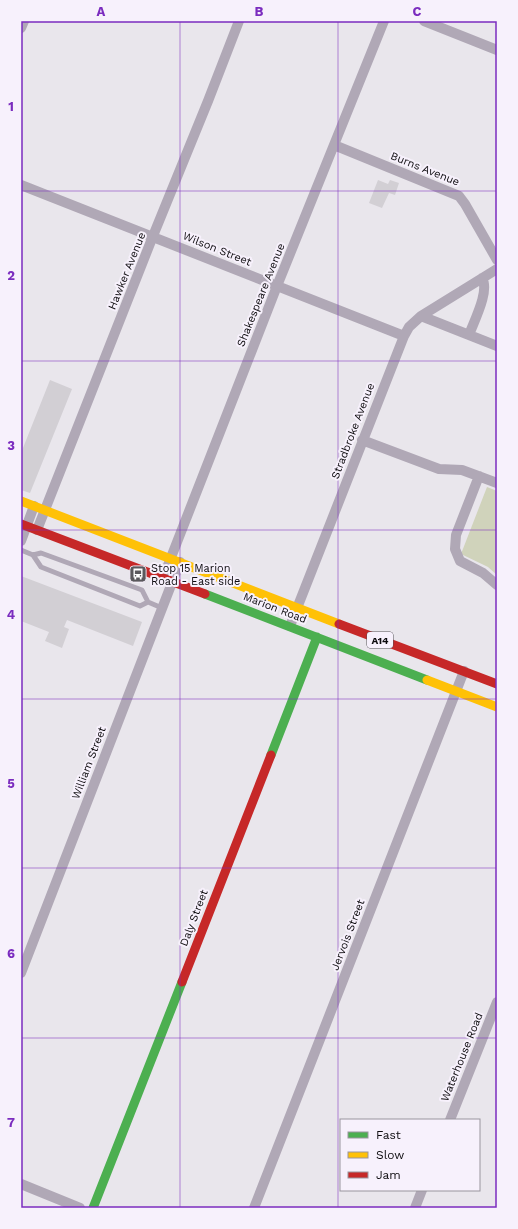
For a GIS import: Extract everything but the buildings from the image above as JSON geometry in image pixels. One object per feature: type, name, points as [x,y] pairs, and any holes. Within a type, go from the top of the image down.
[{"type":"main road","name":"Marion Road","points":[[21,501],[497,684]]},
{"type":"main road","name":"Marion Road","points":[[24,525],[317,636],[497,707]]},
{"type":"main road","name":"Daly Street","points":[[93,1208],[317,636]]},
{"type":"street","name":"Hawker Avenue","points":[[37,530],[239,21]]},
{"type":"street","name":"Shakespeare Avenue","points":[[175,560],[277,286],[384,21]]},
{"type":"street","points":[[424,21],[497,50]]},
{"type":"street","name":"Burns Avenue","points":[[334,145],[459,196],[497,260]]},
{"type":"street","name":"Wilson Street","points":[[21,185],[404,336]]},
{"type":"street","name":"Stradbroke Avenue","points":[[290,626],[362,440],[408,327],[421,316],[497,269]]},
{"type":"street","points":[[469,335],[483,297],[484,282],[482,278]]},
{"type":"street","points":[[421,316],[497,346]]},
{"type":"street","points":[[362,440],[439,469],[462,470],[497,483]]},
{"type":"street","points":[[479,476],[456,535],[455,549],[460,561],[483,573],[497,585]]},
{"type":"street","points":[[21,541],[24,525],[34,506]]},
{"type":"street","name":"William Street","points":[[21,973],[162,608],[167,580],[175,560]]},
{"type":"street","name":"Jervois Street","points":[[254,1208],[464,671]]},
{"type":"street","name":"Waterhouse Road","points":[[450,1119],[497,1002]]},
{"type":"street","points":[[21,1184],[80,1208]]},
{"type":"street","points":[[415,1208],[422,1191]]},
{"type":"lane","points":[[21,550],[34,555],[42,553],[142,590],[148,602],[162,608]]},
{"type":"lane","points":[[34,555],[41,567],[140,606],[148,602]]},
{"type":"green space","points":[[487,487],[497,491],[497,575],[488,567],[461,554]]},
{"type":"traffic: fast","points":[[205,594],[427,680]]},
{"type":"traffic: fast","points":[[271,755],[317,637]]},
{"type":"traffic: fast","points":[[93,1208],[182,982]]},
{"type":"traffic: slow","points":[[21,501],[339,624]]},
{"type":"traffic: slow","points":[[427,680],[497,707]]},
{"type":"traffic: jam","points":[[21,524],[205,594]]},
{"type":"traffic: jam","points":[[339,624],[497,684]]},
{"type":"traffic: jam","points":[[182,982],[271,755]]},
{"type":"place","name":"Stop 15 Marion Road - East side","points":[[138,574]]}]
